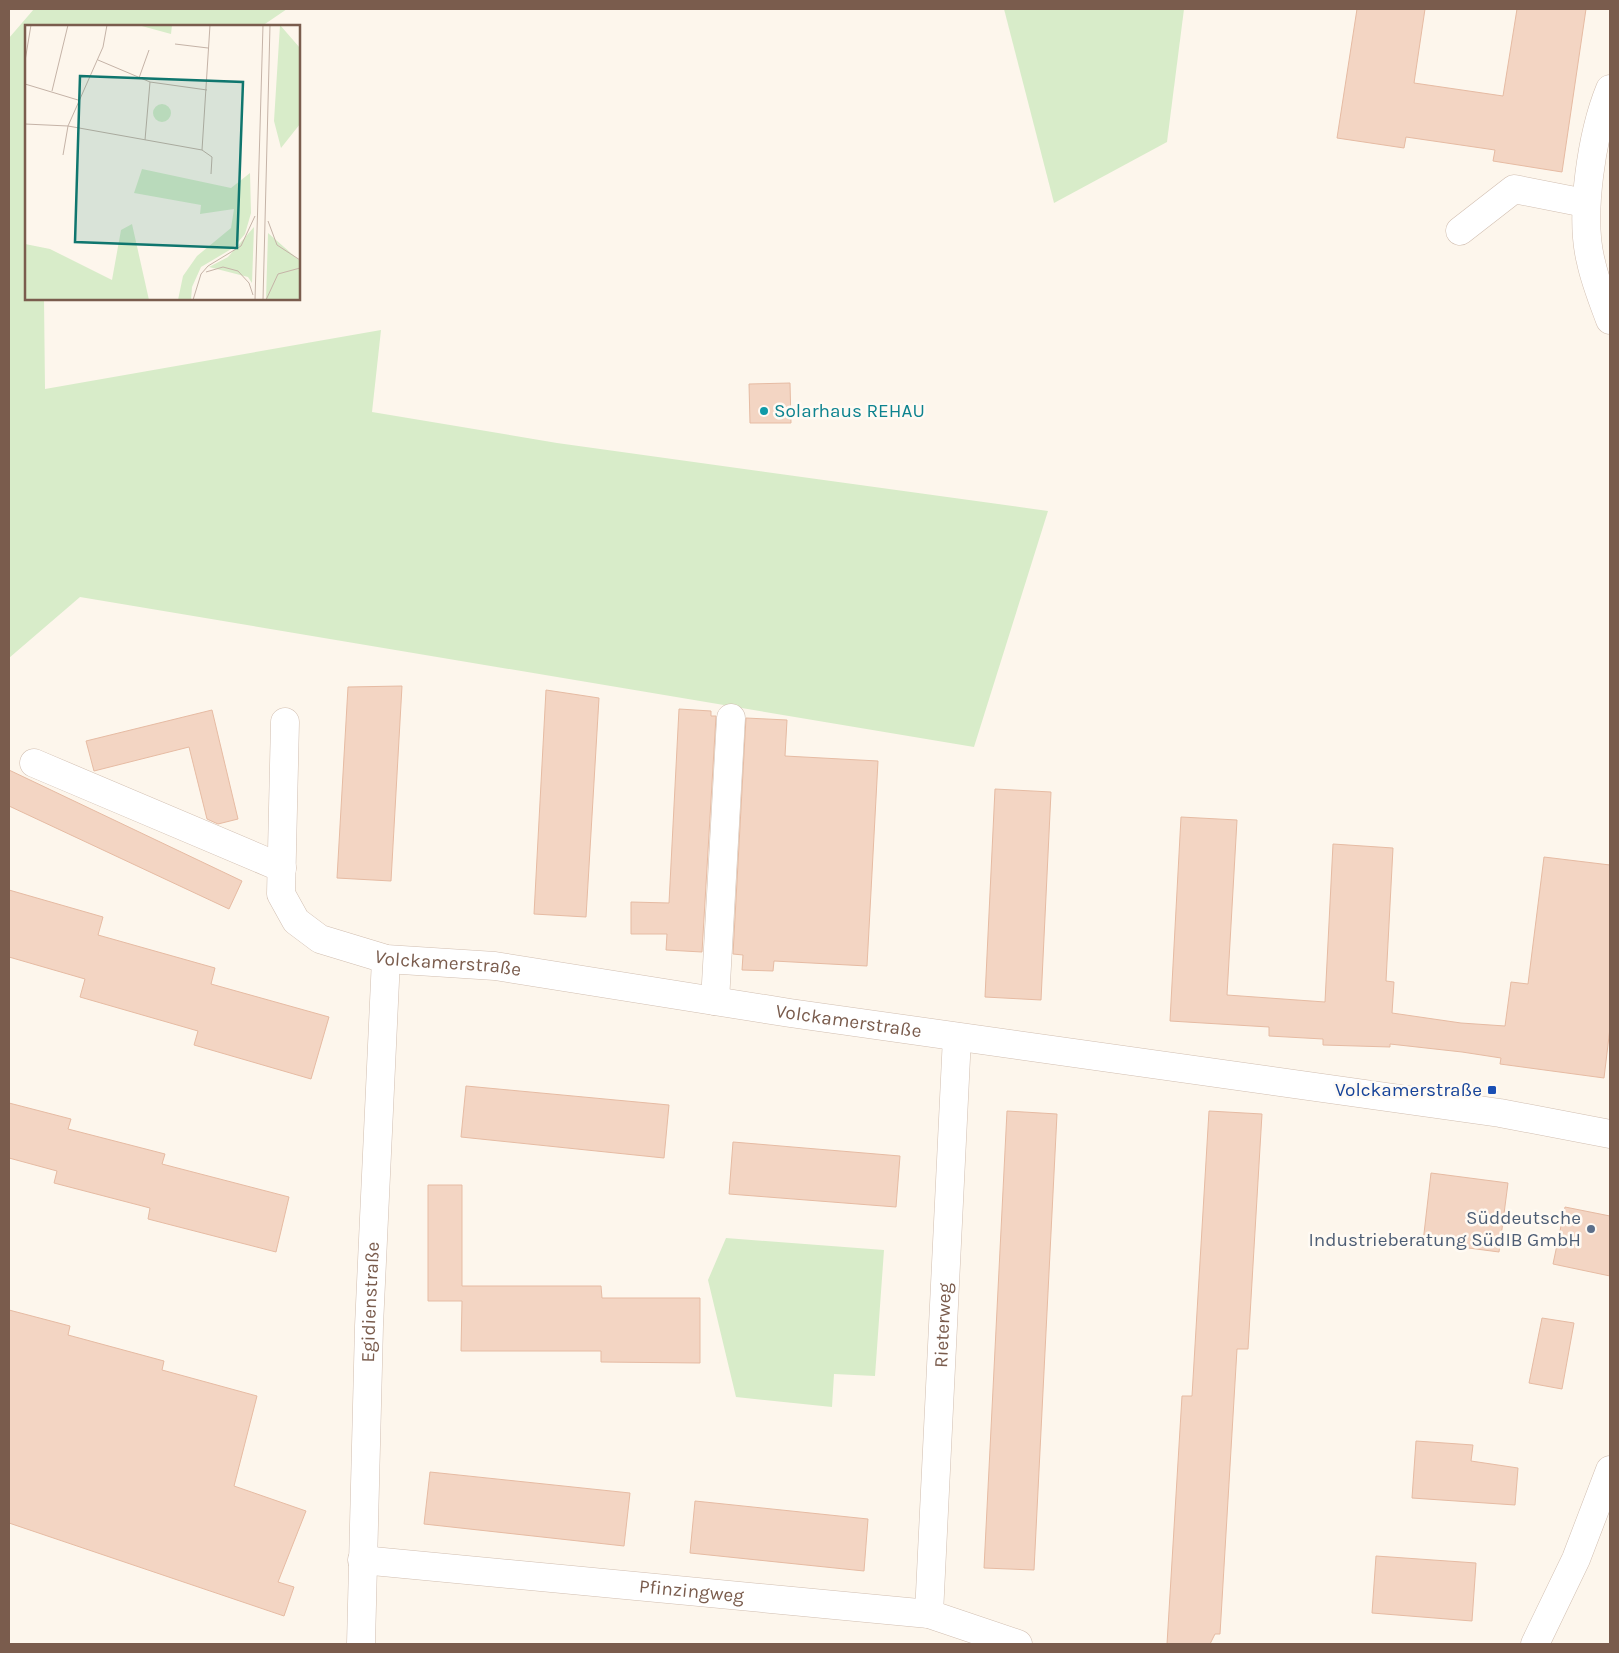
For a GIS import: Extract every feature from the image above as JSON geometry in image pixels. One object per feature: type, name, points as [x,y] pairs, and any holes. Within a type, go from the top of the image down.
[{"type":"street","points":[[1610,89],[1598,132],[1585,203],[1590,261],[1610,320]]},
{"type":"street","points":[[1460,231],[1514,188],[1585,203]]},
{"type":"street","points":[[716,1001],[731,718]]},
{"type":"street","name":"Volckamerstraße","points":[[285,722],[281,894],[296,921],[320,939],[386,959],[495,966],[957,1037],[1500,1113],[1610,1134]]},
{"type":"street","points":[[34,762],[282,868]]},
{"type":"street","name":"Egidienstraße","points":[[362,1644],[362,1560],[373,1219],[386,959]]},
{"type":"street","name":"Rieterweg","points":[[929,1614],[957,1037]]},
{"type":"street","points":[[1535,1644],[1576,1559],[1610,1470]]},
{"type":"street","name":"Pfinzingweg","points":[[362,1560],[929,1614],[1018,1644]]},
{"type":"green space","points":[[34,9],[287,9],[263,25],[25,25],[25,300],[44,300],[45,389],[381,330],[372,412],[557,443],[1048,511],[974,747],[80,597],[9,658],[9,38]]},
{"type":"green space","points":[[1004,9],[1184,9],[1167,142],[1054,203]]},
{"type":"green space","points":[[726,1238],[884,1250],[875,1376],[834,1374],[832,1407],[736,1397],[708,1280]]},
{"type":"building","points":[[1357,9],[1425,9],[1414,83],[1503,96],[1517,9],[1586,9],[1562,172],[1493,161],[1495,150],[1406,137],[1404,148],[1337,138]]},
{"type":"building","name":"Solarhaus REHAU","points":[[790,383],[791,423],[750,423],[749,384]]},
{"type":"building","points":[[402,686],[391,881],[337,878],[348,687]]},
{"type":"building","points":[[546,690],[599,698],[586,917],[534,914]]},
{"type":"building","points":[[679,709],[711,711],[711,716],[716,716],[702,952],[666,950],[667,934],[631,934],[631,902],[669,903]]},
{"type":"building","points":[[212,710],[238,819],[218,824],[207,819],[189,747],[94,771],[86,741]]},
{"type":"building","points":[[746,718],[787,720],[785,756],[878,761],[867,966],[774,961],[773,971],[742,970],[743,955],[733,954]]},
{"type":"building","points":[[9,770],[242,881],[229,909],[9,806]]},
{"type":"building","points":[[995,789],[1051,792],[1041,1000],[985,997]]},
{"type":"building","points":[[1181,817],[1237,820],[1227,995],[1325,1002],[1333,844],[1393,848],[1386,981],[1394,982],[1392,1013],[1461,1023],[1505,1026],[1511,982],[1528,984],[1544,857],[1610,865],[1610,1028],[1604,1078],[1500,1064],[1501,1058],[1462,1052],[1390,1044],[1390,1047],[1323,1045],[1323,1039],[1269,1036],[1269,1027],[1170,1021]]},
{"type":"building","points":[[9,890],[103,917],[98,935],[215,968],[211,984],[329,1017],[311,1079],[194,1045],[198,1031],[80,997],[85,979],[9,957]]},
{"type":"building","points":[[466,1086],[669,1105],[664,1158],[461,1137]]},
{"type":"building","points":[[9,1103],[71,1119],[68,1129],[165,1154],[162,1164],[289,1197],[276,1252],[148,1219],[150,1208],[54,1183],[57,1171],[9,1158]]},
{"type":"building","points":[[1007,1111],[1057,1114],[1034,1570],[984,1568]]},
{"type":"building","points":[[1209,1111],[1262,1114],[1248,1349],[1237,1349],[1220,1634],[1215,1634],[1210,1644],[1167,1644],[1182,1396],[1192,1396]]},
{"type":"building","points":[[733,1142],[900,1156],[896,1207],[729,1194]]},
{"type":"building","points":[[1431,1173],[1508,1183],[1499,1252],[1423,1242]]},
{"type":"building","points":[[428,1185],[462,1185],[462,1286],[601,1286],[602,1298],[700,1298],[700,1363],[601,1362],[601,1351],[461,1351],[462,1301],[428,1301]]},
{"type":"building","points":[[1565,1207],[1610,1216],[1610,1276],[1553,1264]]},
{"type":"building","points":[[9,1310],[70,1326],[68,1335],[164,1361],[162,1370],[257,1396],[234,1486],[306,1511],[278,1582],[294,1587],[284,1616],[9,1523]]},
{"type":"building","points":[[1542,1318],[1574,1323],[1562,1389],[1529,1383]]},
{"type":"building","points":[[1416,1441],[1473,1445],[1471,1461],[1518,1468],[1515,1505],[1412,1498]]},
{"type":"building","points":[[430,1472],[630,1493],[624,1546],[424,1524]]},
{"type":"building","points":[[695,1501],[868,1519],[864,1571],[690,1553]]},
{"type":"building","points":[[1376,1556],[1476,1563],[1472,1621],[1372,1613]]},
{"type":"place","name":"Solarhaus REHAU","points":[[764,411]]},
{"type":"place","name":"Volckamerstraße","points":[[1492,1090]]},
{"type":"place","name":"Süddeutsche Industrieberatung SüdIB GmbH","points":[[1591,1229]]}]
